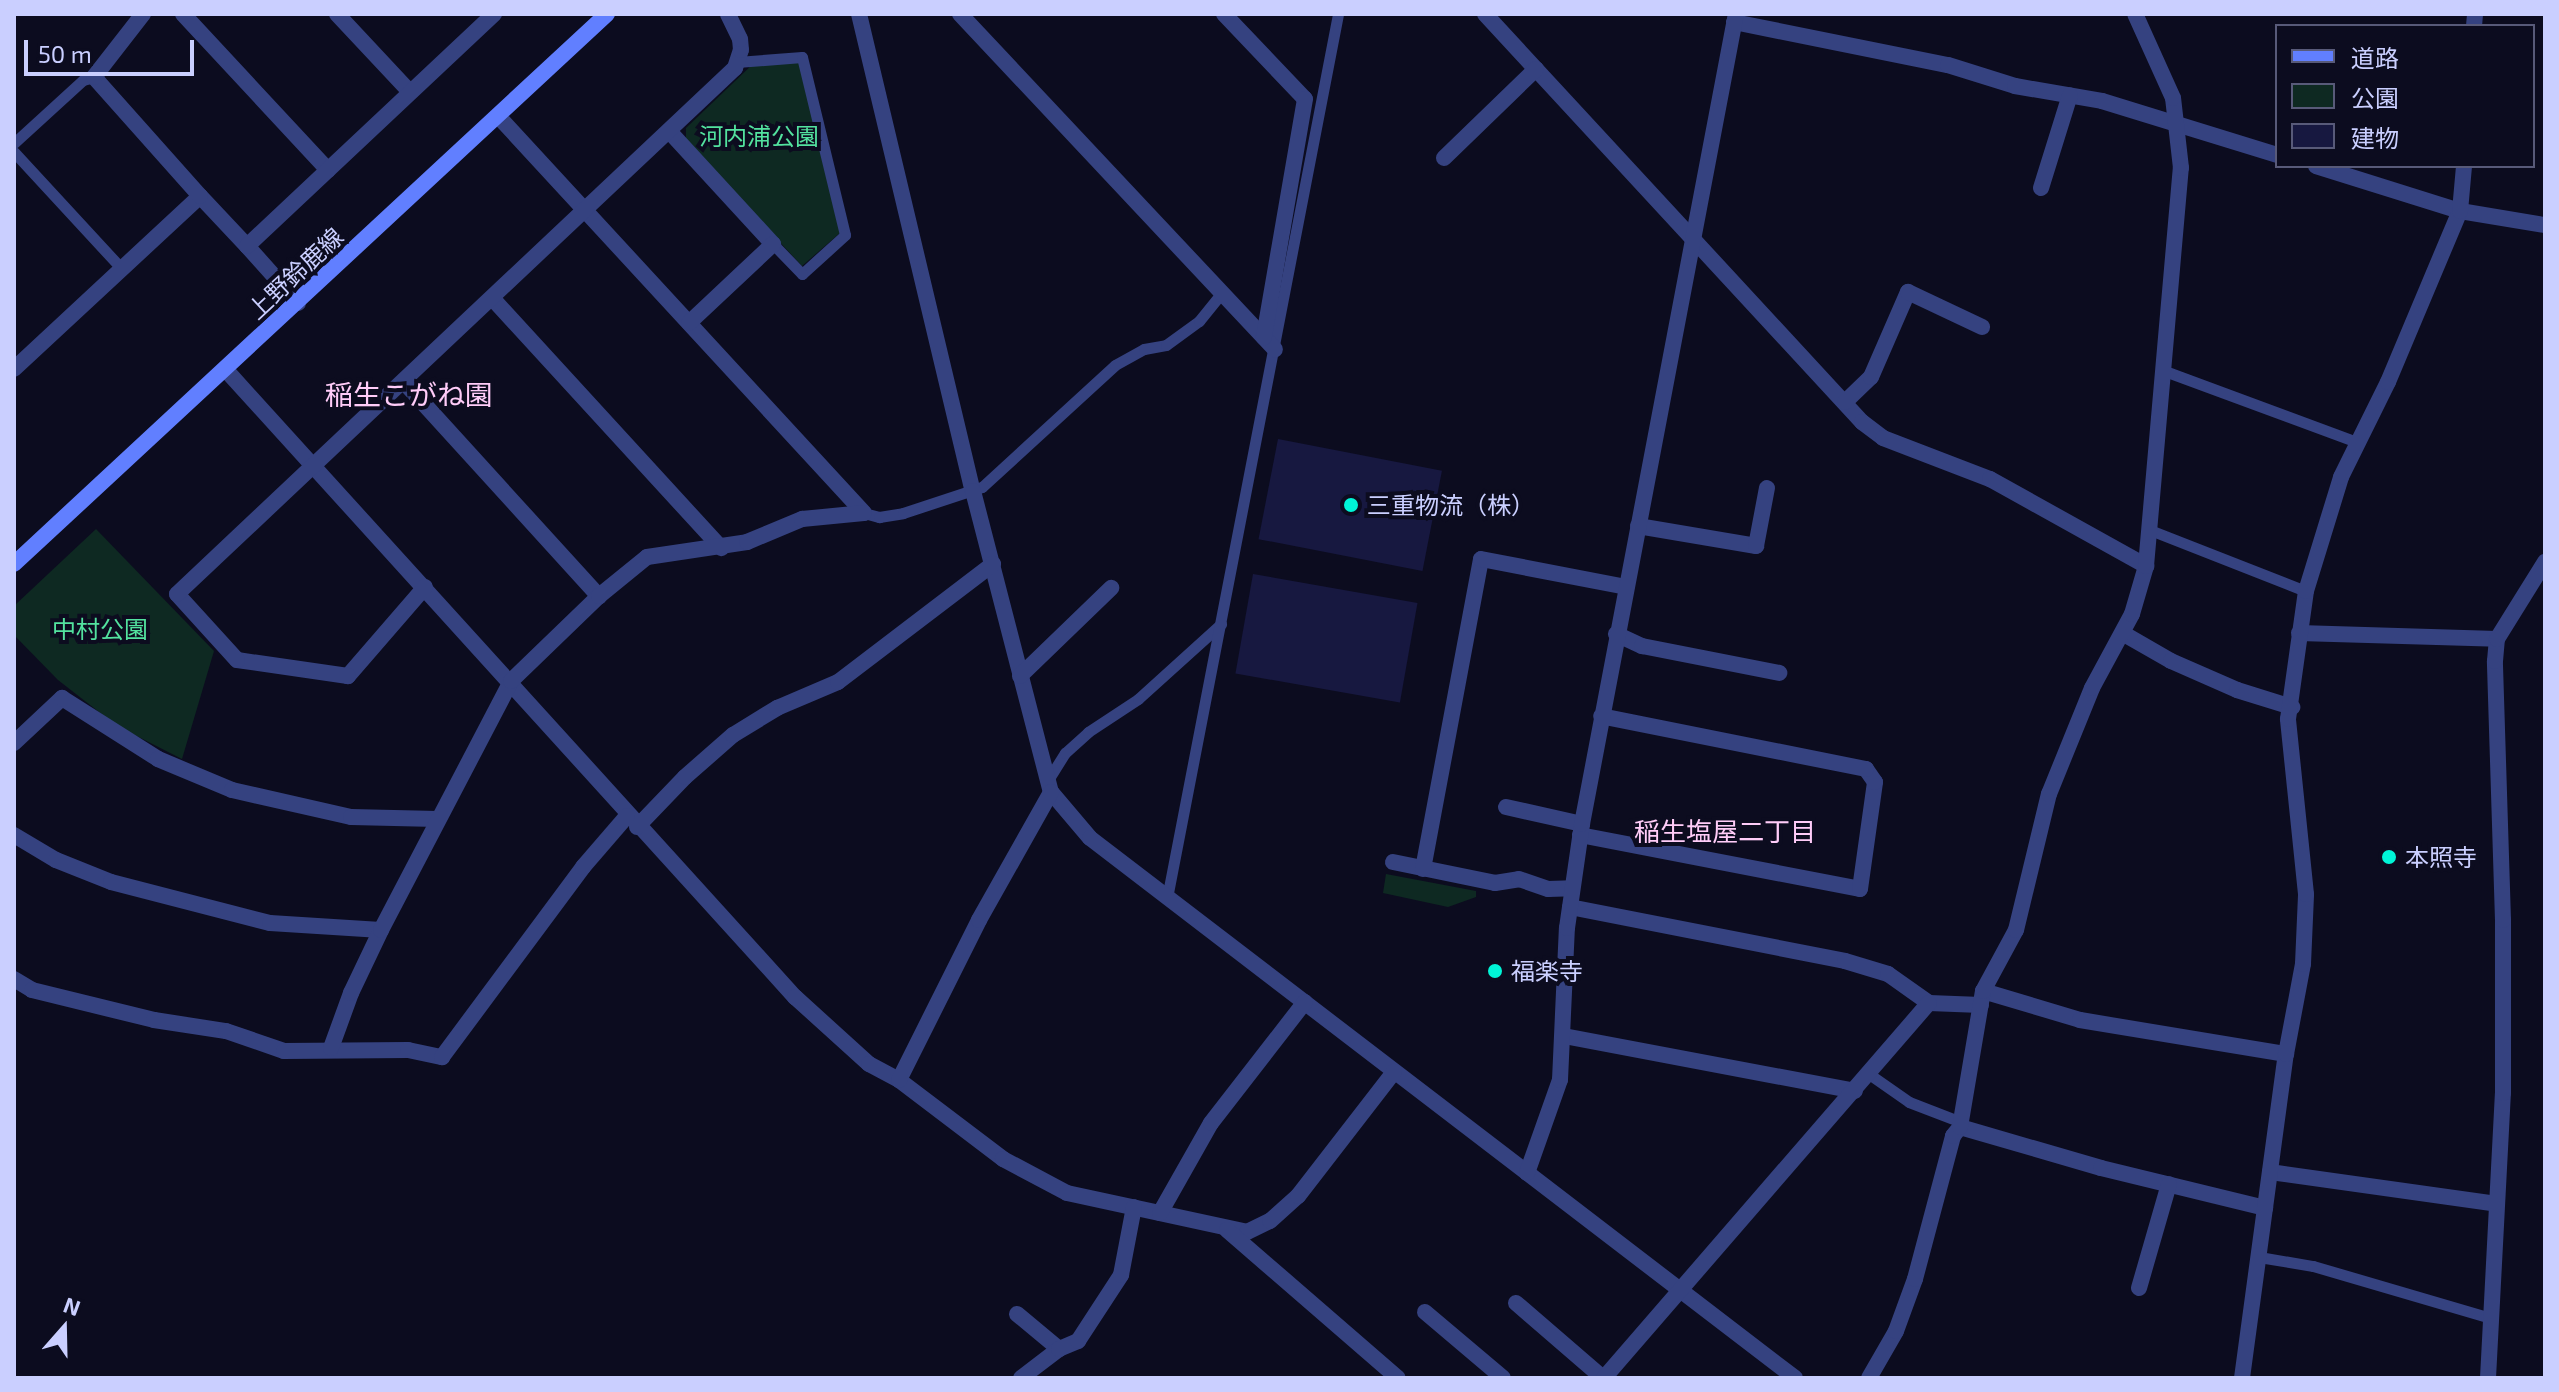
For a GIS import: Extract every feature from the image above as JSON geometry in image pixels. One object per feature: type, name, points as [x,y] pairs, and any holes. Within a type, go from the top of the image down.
[{"type":"main road","name":"上野鈴鹿線","points":[[14,564],[607,14]]},
{"type":"street","points":[[143,14],[94,77],[298,303]]},
{"type":"street","points":[[183,14],[328,170]]},
{"type":"street","points":[[337,14],[410,92]]},
{"type":"street","points":[[425,587],[348,676],[237,660],[177,594],[493,299],[737,62],[741,50],[740,39],[728,14]]},
{"type":"street","points":[[859,14],[973,491],[1049,786],[1090,838],[1795,1378]]},
{"type":"street","points":[[960,14],[1269,343]]},
{"type":"street","points":[[1224,14],[1305,99],[1269,343]]},
{"type":"street","points":[[1485,14],[1845,402],[1883,438],[1951,461],[1990,479],[2146,566]]},
{"type":"street","points":[[1869,1378],[1896,1331],[1915,1279],[1953,1136],[1960,1125],[1982,998],[2016,930],[2049,794],[2092,688],[2124,634],[2146,566],[2181,168],[2173,98],[2135,14]]},
{"type":"street","points":[[247,246],[491,15]]},
{"type":"street","points":[[1527,1173],[1556,1098],[1564,1036],[1570,907],[1581,830],[1735,18],[1948,65],[2015,86],[2102,101],[2275,154]]},
{"type":"street","points":[[1444,158],[1536,69]]},
{"type":"street","points":[[2041,188],[2070,95]]},
{"type":"street","points":[[498,116],[864,513]]},
{"type":"street","points":[[669,131],[773,244],[689,323]]},
{"type":"street","points":[[2322,168],[2460,211],[2545,225]]},
{"type":"street","points":[[2242,1378],[2286,1054],[2303,964],[2306,894],[2288,719],[2306,591],[2341,477],[2388,382],[2460,211],[2464,168]]},
{"type":"street","points":[[14,369],[200,196]]},
{"type":"street","points":[[1845,402],[1871,377],[1908,292],[1982,327]]},
{"type":"street","points":[[493,299],[721,548]]},
{"type":"street","points":[[226,370],[511,681],[632,821],[795,997],[869,1064],[899,1080],[953,1123],[1034,1178],[1067,1193],[1247,1232],[1298,1196],[1394,1072]]},
{"type":"street","points":[[404,382],[599,596]]},
{"type":"street","points":[[1638,526],[1756,546],[1767,488]]},
{"type":"street","points":[[331,1048],[351,993],[381,930],[511,681],[599,596],[647,557],[747,542],[802,519],[864,513]]},
{"type":"street","points":[[1423,869],[1481,559],[1626,587]]},
{"type":"street","points":[[2488,1378],[2503,1093],[2497,639],[2545,562]]},
{"type":"street","points":[[14,979],[32,990],[154,1020],[226,1031],[284,1051],[331,1048],[408,1050],[442,1057],[583,867],[632,821],[733,735],[777,708],[838,682],[993,564]]},
{"type":"street","points":[[1020,676],[1111,588]]},
{"type":"street","points":[[2299,633],[2497,639]]},
{"type":"street","points":[[1616,634],[1642,646],[1779,673]]},
{"type":"street","points":[[2124,634],[2185,667],[2292,707]]},
{"type":"street","points":[[14,743],[62,698],[158,759],[232,790],[351,817],[437,819]]},
{"type":"street","points":[[1506,807],[1581,830],[1860,889],[1875,782],[1866,769],[1601,716]]},
{"type":"street","points":[[899,1080],[1049,786]]},
{"type":"street","points":[[14,835],[56,860],[140,889],[270,923],[381,930]]},
{"type":"street","points":[[1393,862],[1495,883],[1519,879],[1548,889],[1572,888]]},
{"type":"street","points":[[1570,907],[1845,961],[1888,974],[1929,1003],[1982,998],[2080,1020],[2286,1054]]},
{"type":"street","points":[[1160,1213],[1211,1123],[1305,1002]]},
{"type":"street","points":[[1516,1303],[1603,1378],[1929,1003]]},
{"type":"street","points":[[1564,1036],[1855,1091]]},
{"type":"street","points":[[1960,1125],[2265,1208]]},
{"type":"street","points":[[2270,1172],[2497,1204]]},
{"type":"street","points":[[2139,1288],[2169,1184]]},
{"type":"street","points":[[1021,1378],[1059,1349],[1078,1341],[1121,1275],[1134,1207]]},
{"type":"street","points":[[1227,1230],[1398,1378]]},
{"type":"street","points":[[1425,1312],[1503,1378]]},
{"type":"street","points":[[1017,1314],[1059,1349]]},
{"type":"lane","points":[[1167,898],[1222,623],[1269,343],[1338,14]]},
{"type":"lane","points":[[737,62],[802,57],[845,235],[802,274],[773,244]]},
{"type":"lane","points":[[14,143],[83,80],[94,77]]},
{"type":"lane","points":[[14,152],[122,269]]},
{"type":"lane","points":[[864,513],[879,517],[903,513],[982,487],[1115,365],[1144,349],[1166,345],[1199,321],[1222,293]]},
{"type":"lane","points":[[2162,370],[2357,442]]},
{"type":"lane","points":[[2150,530],[2306,591]]},
{"type":"lane","points":[[1049,786],[1065,753],[1088,732],[1138,699],[1222,623]]},
{"type":"lane","points":[[1869,1074],[1909,1102],[1960,1125]]},
{"type":"lane","points":[[2259,1257],[2313,1266],[2491,1318]]},
{"type":"green space","name":"河内浦公園","points":[[799,61],[840,233],[802,266],[686,141],[686,128],[755,62]]},
{"type":"green space","name":"中村公園","points":[[96,529],[214,651],[182,759],[117,726],[58,680],[14,635],[14,606]]},
{"type":"green space","points":[[1386,874],[1476,891],[1476,897],[1448,907],[1383,893]]},
{"type":"building","name":"三重物流（株）","points":[[1278,439],[1442,471],[1422,571],[1259,539]]},
{"type":"building","points":[[1253,574],[1417,603],[1400,702],[1235,673]]},
{"type":"place","name":"三重物流（株）","points":[[1351,505]]},
{"type":"place","name":"本照寺","points":[[2389,857]]},
{"type":"place","name":"福楽寺","points":[[1495,971]]},
{"type":"district","name":"稲生こがね園","points":[[409,394]]},
{"type":"district","name":"稲生塩屋二丁目","points":[[1725,831]]}]
